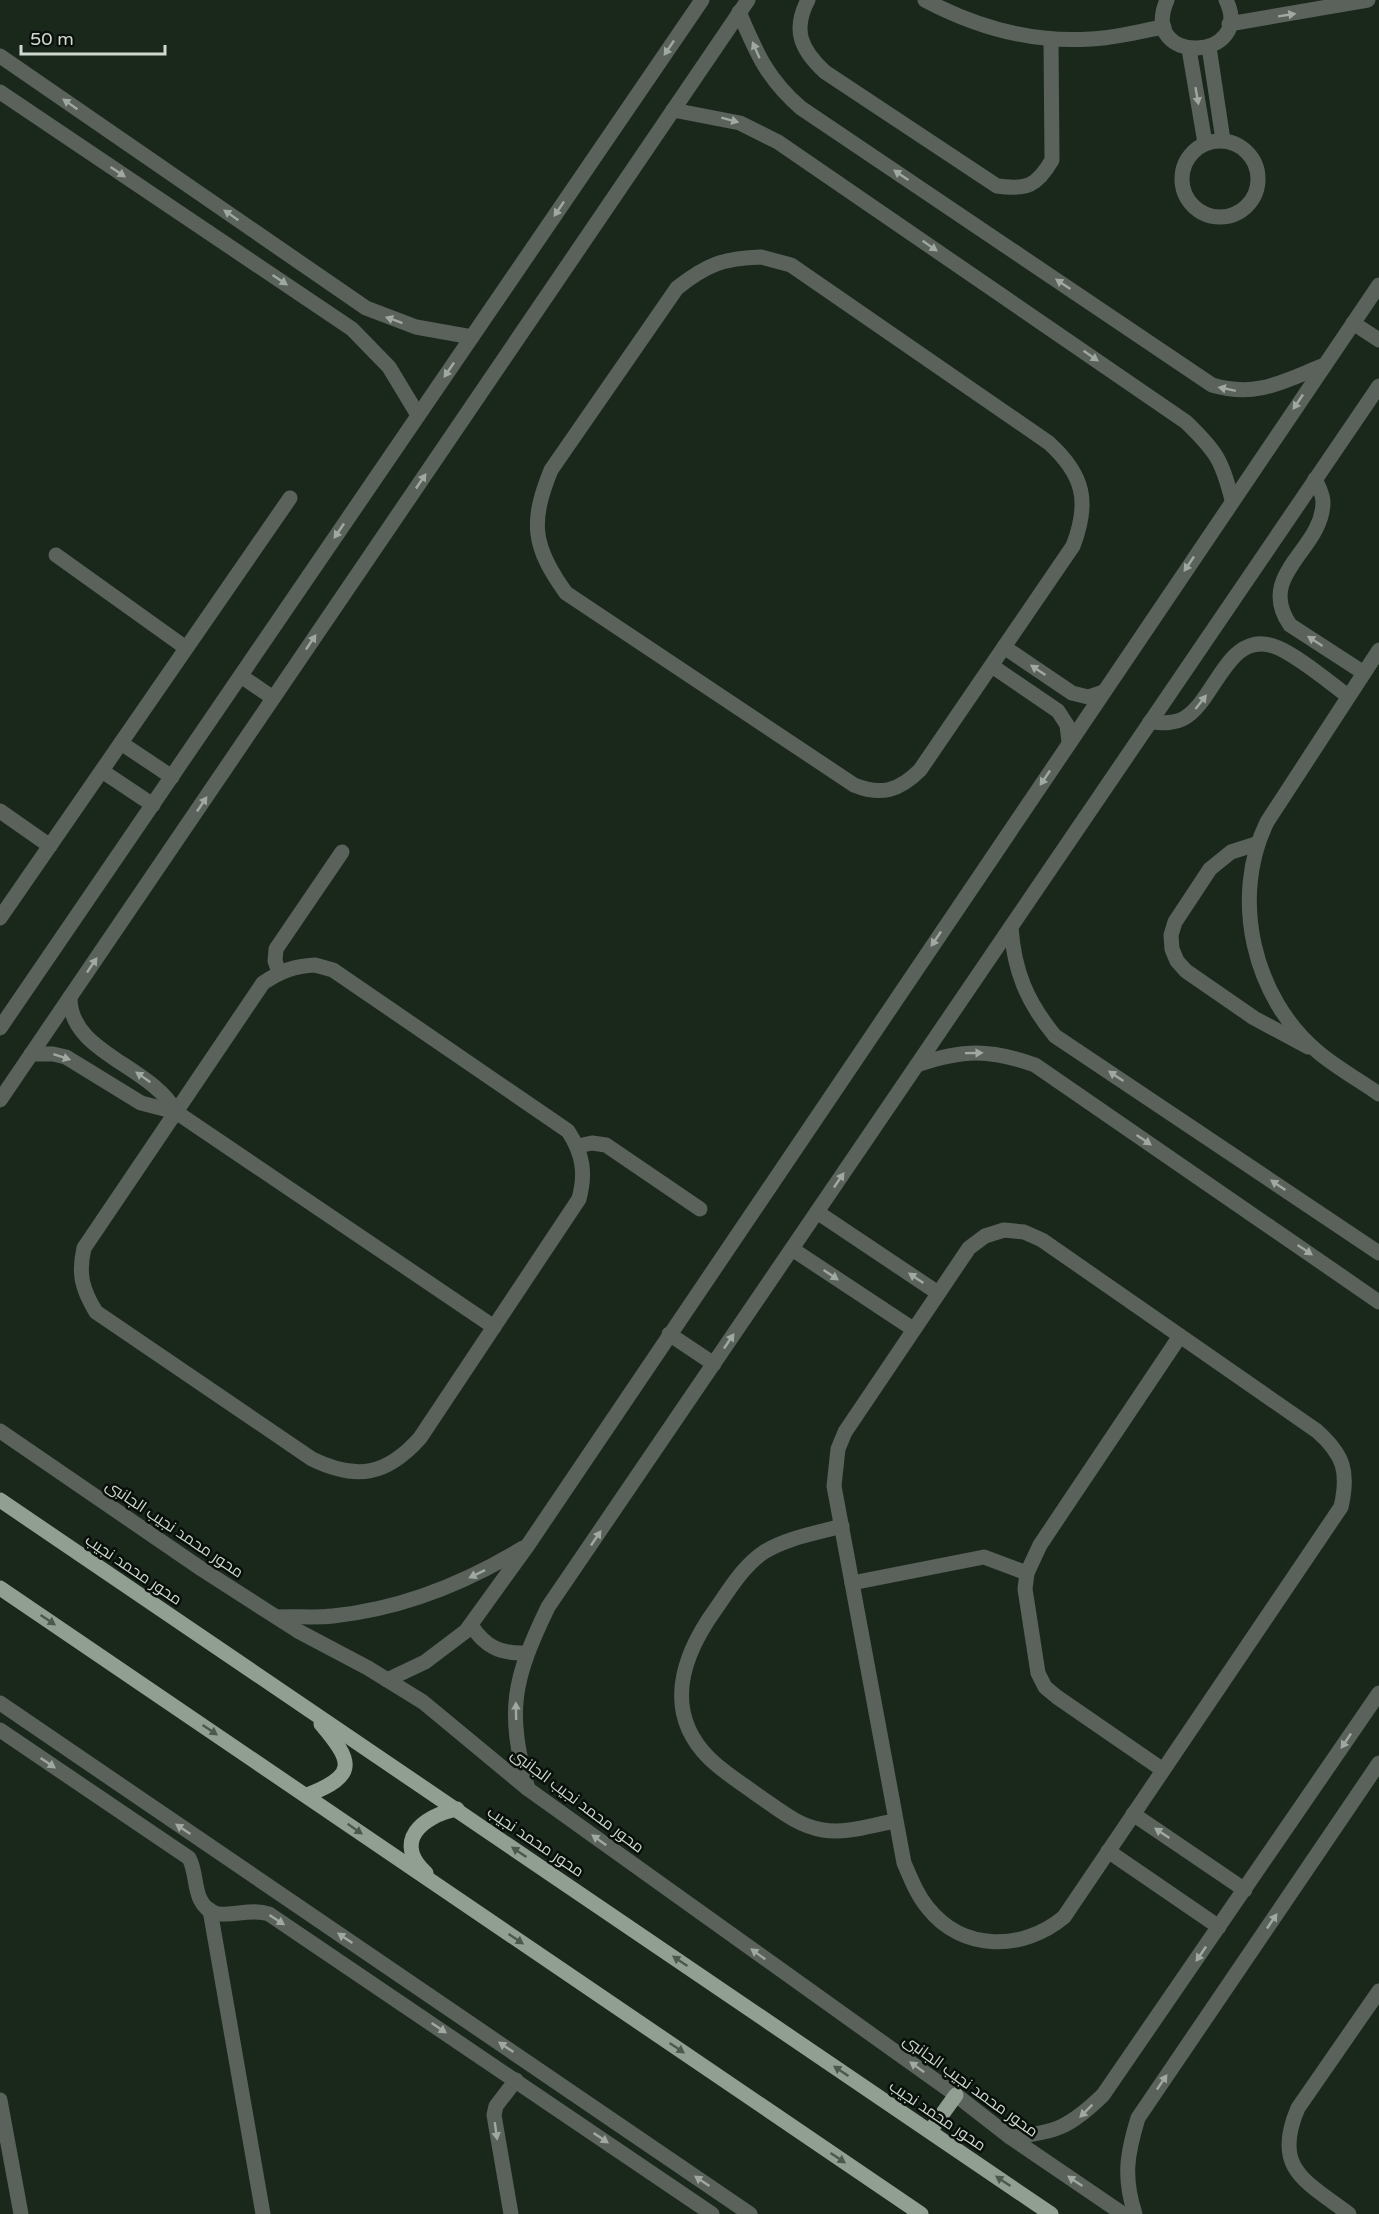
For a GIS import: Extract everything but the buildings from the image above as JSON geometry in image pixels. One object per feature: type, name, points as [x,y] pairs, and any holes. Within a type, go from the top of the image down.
[{"type":"main road","name":"محور محمد نجيب","points":[[0,1500],[1051,2214]]},
{"type":"main road","points":[[0,1588],[921,2214]]},
{"type":"main road","points":[[307,1795],[336,1783],[343,1774],[346,1762],[343,1751],[308,1708]]},
{"type":"main road","points":[[443,1889],[418,1866],[412,1850],[414,1834],[423,1821],[437,1813],[457,1809]]},
{"type":"main road","points":[[930,2132],[956,2095]]},
{"type":"street","points":[[0,1028],[702,0]]},
{"type":"street","points":[[808,0],[801,13],[800,36],[808,57],[825,72],[997,186],[1028,187],[1043,176],[1052,160],[1051,39]]},
{"type":"street","points":[[925,0],[984,26],[1051,39],[1092,39],[1164,27]]},
{"type":"street","points":[[1167,0],[1162,18],[1164,27],[1179,45],[1189,49],[1209,47],[1222,38],[1229,24],[1230,14],[1226,0]]},
{"type":"street","points":[[1229,24],[1368,0]]},
{"type":"street","points":[[0,1100],[743,6]]},
{"type":"street","points":[[743,6],[758,58],[770,77],[801,108],[1212,385],[1239,391],[1266,389],[1322,366]]},
{"type":"street","points":[[1209,47],[1223,140]]},
{"type":"street","points":[[1189,49],[1205,143]]},
{"type":"street","points":[[0,56],[366,308],[416,327],[472,337]]},
{"type":"street","points":[[0,92],[352,329],[389,367],[418,415]]},
{"type":"street","points":[[673,110],[741,123],[778,142],[1186,422],[1212,447],[1224,467],[1232,500]]},
{"type":"street","points":[[1223,140],[1247,150],[1254,161],[1258,173],[1258,187],[1253,199],[1244,209],[1226,216],[1207,215],[1195,209],[1187,199],[1182,186],[1182,173],[1186,161],[1194,150],[1205,143],[1223,140]]},
{"type":"street","points":[[761,257],[791,265],[1049,443],[1066,459],[1078,478],[1083,501],[1081,524],[1072,546],[1004,647],[920,770],[907,784],[890,791],[871,792],[854,785],[566,592],[546,566],[537,534],[539,501],[551,470],[677,288],[701,269],[730,258],[761,257]]},
{"type":"street","points":[[387,1680],[425,1662],[471,1625],[528,1545],[1322,366],[1379,285]]},
{"type":"street","points":[[1353,323],[1379,340]]},
{"type":"street","points":[[528,1789],[517,1749],[515,1702],[518,1680],[526,1653],[548,1607],[1379,386]]},
{"type":"street","points":[[1315,480],[1323,499],[1321,519],[1283,580],[1278,600],[1282,613],[1290,625],[1364,673]]},
{"type":"street","points":[[0,918],[290,498]]},
{"type":"street","points":[[56,555],[186,648]]},
{"type":"street","points":[[1150,722],[1168,724],[1185,718],[1198,707],[1236,654],[1248,646],[1263,644],[1277,647],[1348,696]]},
{"type":"street","points":[[1004,647],[1072,693],[1088,697],[1103,692]]},
{"type":"street","points":[[1317,1052],[1293,1025],[1275,999],[1261,970],[1252,939],[1249,908],[1250,875],[1256,844],[1267,822],[1379,650]]},
{"type":"street","points":[[992,666],[1058,711],[1068,725],[1069,742]]},
{"type":"street","points":[[240,676],[273,698]]},
{"type":"street","points":[[121,743],[172,777]]},
{"type":"street","points":[[102,771],[153,804]]},
{"type":"street","points":[[0,811],[50,846]]},
{"type":"street","points":[[1256,844],[1231,852],[1210,869],[1175,922],[1171,935],[1172,949],[1177,961],[1186,971],[1254,1018],[1317,1052],[1379,1094]]},
{"type":"street","points":[[279,972],[275,961],[276,949],[342,852]]},
{"type":"street","points":[[1011,927],[1013,958],[1022,986],[1036,1013],[1055,1036],[1379,1253]]},
{"type":"street","points":[[315,965],[333,970],[568,1131],[578,1146],[584,1173],[579,1199],[420,1438],[404,1456],[383,1468],[358,1473],[334,1470],[312,1459],[96,1312],[84,1293],[79,1270],[84,1248],[176,1112],[263,983],[279,972],[296,966],[315,965]]},
{"type":"street","points":[[70,997],[72,1018],[83,1035],[157,1086],[176,1112]]},
{"type":"street","points":[[917,1065],[947,1055],[977,1052],[1007,1055],[1035,1065],[1379,1302]]},
{"type":"street","points":[[32,1054],[53,1054],[66,1057],[141,1103],[176,1112],[494,1327]]},
{"type":"street","points":[[578,1146],[592,1143],[606,1145],[700,1209]]},
{"type":"street","points":[[817,1212],[938,1293]]},
{"type":"street","points":[[1004,1230],[1024,1232],[1042,1240],[1317,1431],[1334,1445],[1344,1465],[1346,1486],[1341,1507],[1064,1917],[1047,1931],[1018,1940],[988,1942],[968,1936],[946,1925],[928,1909],[915,1889],[904,1863],[834,1486],[838,1449],[845,1432],[938,1293],[969,1248],[985,1236],[1004,1230]]},
{"type":"street","points":[[792,1249],[913,1329]]},
{"type":"street","points":[[669,1334],[714,1364]]},
{"type":"street","points":[[1163,1770],[1046,1687],[1038,1673],[1025,1589],[1027,1573],[1040,1545],[1180,1336]]},
{"type":"street","name":"محور محمد نجيب الجانبى","points":[[0,1431],[203,1570],[277,1617],[387,1680],[434,1710],[528,1789],[956,2095],[1010,2137],[1123,2214]]},
{"type":"street","points":[[842,1526],[779,1544],[766,1551],[744,1570],[689,1650],[682,1672],[681,1695],[685,1718],[694,1739],[708,1757],[779,1810],[806,1825],[824,1830],[842,1830],[895,1821]]},
{"type":"street","points":[[277,1617],[333,1616],[363,1612],[421,1597],[476,1575],[528,1545]]},
{"type":"street","points":[[852,1583],[984,1557],[1027,1573]]},
{"type":"street","points":[[471,1625],[480,1639],[494,1649],[510,1654],[526,1653]]},
{"type":"street","points":[[1010,2137],[1044,2134],[1077,2120],[1103,2095],[1379,1693]]},
{"type":"street","points":[[0,1703],[750,2214]]},
{"type":"street","points":[[0,1730],[189,1858],[197,1878],[201,1900],[210,1910],[228,1916],[257,1910],[269,1914],[712,2214]]},
{"type":"street","points":[[1135,2214],[1127,2190],[1127,2153],[1138,2118],[1379,1764]]},
{"type":"street","points":[[1133,1814],[1245,1890]]},
{"type":"street","points":[[1108,1851],[1219,1927]]},
{"type":"street","points":[[197,1878],[204,1861],[219,1853]]},
{"type":"street","points":[[245,1911],[259,1899],[260,1881]]},
{"type":"street","points":[[210,1910],[263,2214]]},
{"type":"street","points":[[1349,2214],[1309,2184],[1294,2169],[1288,2149],[1290,2128],[1298,2108],[1379,1991]]},
{"type":"street","points":[[511,2214],[494,2115],[496,2106],[529,2062]]},
{"type":"street","points":[[0,2100],[21,2214]]}]
